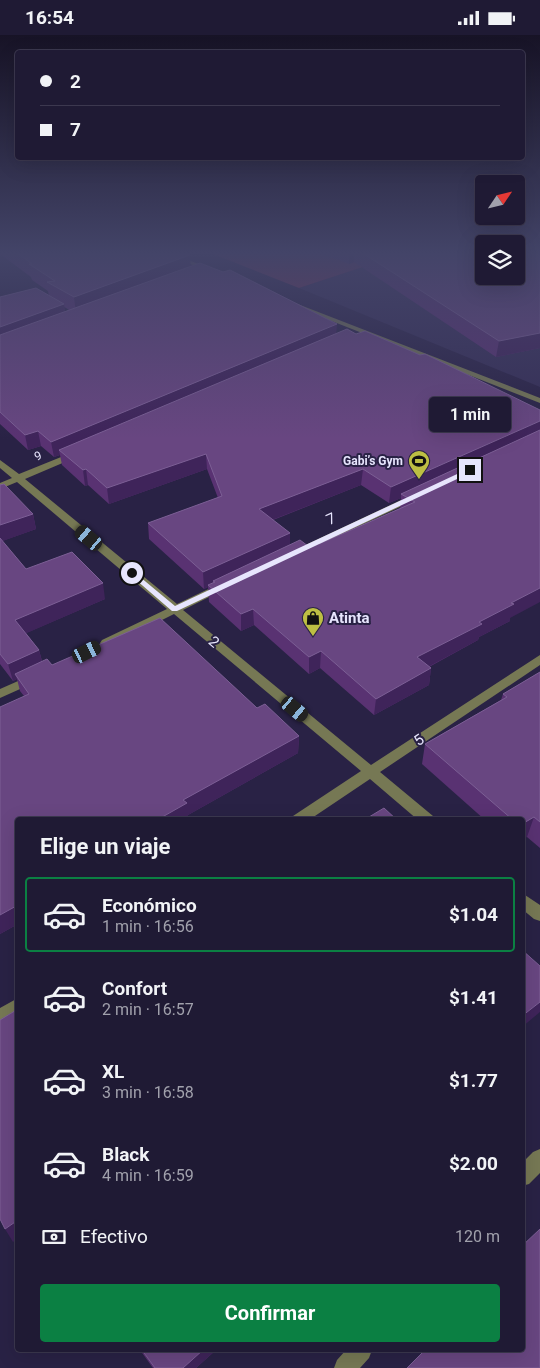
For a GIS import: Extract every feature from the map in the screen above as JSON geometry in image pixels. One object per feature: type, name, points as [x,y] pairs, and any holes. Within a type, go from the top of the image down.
[{"type":"street","points":[[320,314],[540,401]]},
{"type":"street","points":[[354,335],[362,331]]},
{"type":"street","name":"9","points":[[0,486],[82,451]]},
{"type":"street","name":"2","points":[[0,463],[424,817]]},
{"type":"street","name":"7","points":[[290,555],[424,492]]},
{"type":"street","points":[[96,647],[237,580]]},
{"type":"street","name":"5","points":[[302,817],[540,659]]},
{"type":"street","points":[[0,694],[44,673]]},
{"type":"street","points":[[525,902],[540,914]]},
{"type":"street","points":[[0,1017],[15,1008]]},
{"type":"street","points":[[525,1174],[540,1159]]},
{"type":"street","points":[[345,1368],[360,1352]]},
{"type":"shaded area","points":[[363,314],[540,314],[540,387]]},
{"type":"building","points":[[0,314],[36,314],[0,327]]},
{"type":"building","points":[[58,314],[318,314],[337,324],[51,442],[38,431],[25,435],[0,412],[0,335]]},
{"type":"building","points":[[457,314],[540,314],[540,333],[499,341]]},
{"type":"building","points":[[347,329],[356,334],[365,331],[420,355],[425,354],[540,410],[540,421],[391,487],[363,469],[259,509],[290,533],[203,572],[148,523],[222,496],[206,454],[107,488],[86,469],[83,470],[59,450]]},
{"type":"building","points":[[540,430],[540,588],[479,622],[482,624],[417,657],[431,668],[376,699],[321,651],[309,657],[253,609],[241,614],[208,585],[300,540],[308,546],[317,542],[319,544],[415,502],[401,494]]},
{"type":"building","points":[[4,484],[33,514],[0,525],[0,485]]},
{"type":"building","points":[[0,538],[26,569],[72,552],[103,583],[15,620],[39,650],[8,664],[0,654]]},
{"type":"building","points":[[160,618],[257,708],[265,704],[299,736],[183,800],[187,803],[162,817],[15,817],[15,907],[0,915],[0,707],[29,694],[15,674],[47,659],[52,665]]},
{"type":"building","points":[[540,672],[540,822],[534,817],[525,822],[525,817],[510,817],[425,744],[507,697],[503,694]]},
{"type":"building","points":[[384,808],[394,817],[369,817]]},
{"type":"building","points":[[525,953],[540,966],[540,1002],[525,1014]]},
{"type":"building","points":[[15,1011],[15,1222],[5,1229],[0,1219],[0,1020]]},
{"type":"building","points":[[540,1229],[540,1368],[407,1368],[423,1352],[525,1352],[525,1243]]},
{"type":"building","points":[[143,1352],[201,1352],[183,1368],[155,1368]]},
{"type":"place","name":"Gabi’s Gym","points":[[419,480]]},
{"type":"place","name":"Atinta","points":[[313,637]]},
{"type":"route","points":[[132,573],[174,609],[470,470]]}]
